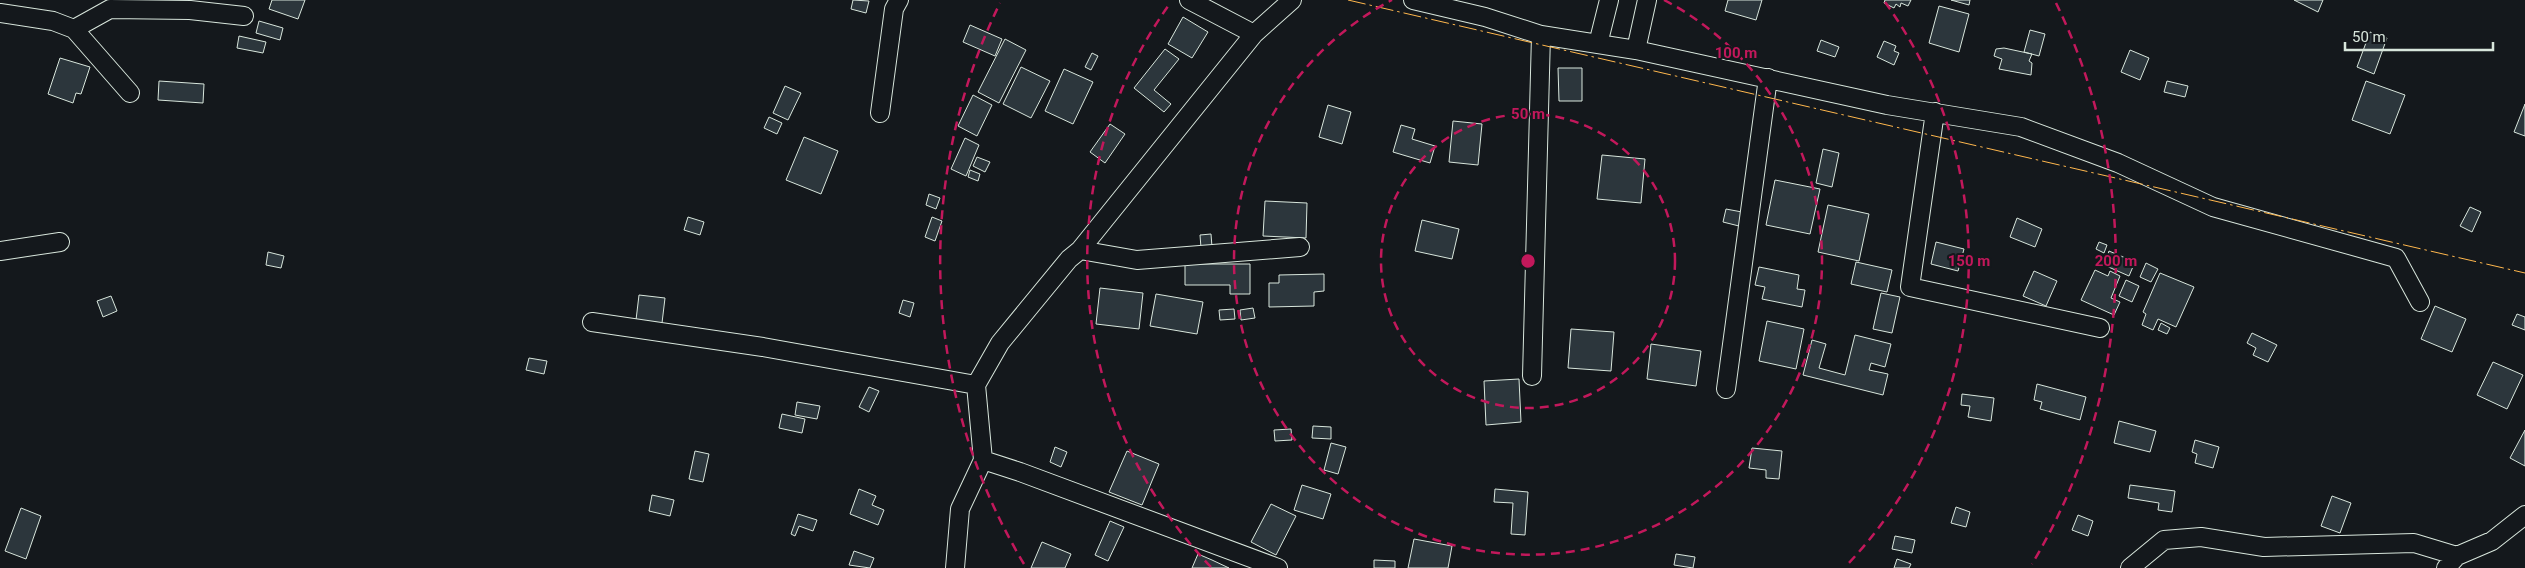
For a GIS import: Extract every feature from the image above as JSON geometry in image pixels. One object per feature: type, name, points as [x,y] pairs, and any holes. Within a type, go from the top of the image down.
[{"type":"street","points":[[880,113],[894,9],[899,0]]},
{"type":"street","points":[[1189,0],[1254,34]]},
{"type":"street","points":[[955,568],[960,509],[983,460],[976,385],[1000,343],[1069,259],[1080,250],[1254,34],[1292,0]]},
{"type":"street","points":[[1413,0],[1485,16],[1541,35],[1636,50],[1887,105],[2021,128],[2118,163],[2213,207],[2396,258],[2420,302]]},
{"type":"street","points":[[1598,44],[1609,0]]},
{"type":"street","points":[[1636,50],[1647,0]]},
{"type":"street","points":[[74,29],[110,9],[190,10],[244,16]]},
{"type":"street","points":[[0,13],[53,21],[74,29],[130,93]]},
{"type":"street","points":[[1532,376],[1541,35]]},
{"type":"street","points":[[1726,390],[1768,78]]},
{"type":"street","points":[[1936,112],[1910,287],[2100,328]]},
{"type":"street","points":[[0,251],[60,242]]},
{"type":"street","points":[[1080,250],[1137,260],[1300,247]]},
{"type":"street","points":[[592,322],[763,347],[976,385]]},
{"type":"street","points":[[983,460],[1278,568]]},
{"type":"street","points":[[2130,568],[2164,540],[2201,537],[2264,547],[2414,543],[2452,562],[2492,541],[2525,515]]},
{"type":"building","points":[[272,0],[305,0],[298,19],[269,9]]},
{"type":"building","points":[[853,0],[869,1],[866,13],[851,9]]},
{"type":"building","points":[[1728,0],[1762,0],[1756,20],[1725,11]]},
{"type":"building","points":[[1885,0],[1911,0],[1908,6],[1901,3],[1900,7],[1896,4],[1894,8],[1884,3]]},
{"type":"building","points":[[1951,0],[1970,0],[1969,5]]},
{"type":"building","points":[[2294,0],[2323,0],[2318,12]]},
{"type":"building","points":[[1939,6],[1969,14],[1959,52],[1929,43]]},
{"type":"building","points":[[1183,17],[1208,32],[1192,58],[1168,44]]},
{"type":"building","points":[[259,21],[283,28],[280,40],[256,33]]},
{"type":"building","points":[[970,25],[1002,39],[995,56],[963,42]]},
{"type":"building","points":[[2030,30],[2045,34],[2039,56],[2024,52]]},
{"type":"building","points":[[2370,32],[2387,38],[2374,74],[2357,67]]},
{"type":"building","points":[[239,36],[266,42],[263,53],[237,48]]},
{"type":"building","points":[[1005,39],[1026,50],[999,103],[978,92]]},
{"type":"building","points":[[1821,40],[1839,47],[1835,57],[1817,51]]},
{"type":"building","points":[[1884,41],[1896,46],[1894,51],[1899,53],[1894,65],[1877,57]]},
{"type":"building","points":[[2004,48],[2032,54],[2029,61],[2032,63],[2031,75],[1999,69],[2002,59],[1994,56],[1996,49]]},
{"type":"building","points":[[1165,49],[1179,59],[1154,90],[1171,104],[1164,112],[1134,88]]},
{"type":"building","points":[[2130,50],[2149,58],[2140,80],[2121,72]]},
{"type":"building","points":[[1092,53],[1098,56],[1091,70],[1085,67]]},
{"type":"building","points":[[60,58],[90,67],[81,94],[76,93],[73,103],[48,94]]},
{"type":"building","points":[[1021,67],[1050,81],[1031,118],[1003,104]]},
{"type":"building","points":[[1558,68],[1582,68],[1582,101],[1559,101]]},
{"type":"building","points":[[1064,69],[1093,82],[1073,124],[1045,111]]},
{"type":"building","points":[[159,81],[204,84],[203,103],[158,100]]},
{"type":"building","points":[[2167,81],[2188,86],[2185,97],[2164,92]]},
{"type":"building","points":[[2366,81],[2405,95],[2390,134],[2352,120]]},
{"type":"building","points":[[785,86],[801,93],[788,120],[773,113]]},
{"type":"building","points":[[973,95],[992,105],[977,136],[958,126]]},
{"type":"building","points":[[2525,104],[2525,136],[2514,132]]},
{"type":"building","points":[[1328,105],[1351,112],[1342,144],[1319,137]]},
{"type":"building","points":[[769,117],[782,123],[777,134],[764,128]]},
{"type":"building","points":[[1453,121],[1482,124],[1478,165],[1449,162]]},
{"type":"building","points":[[1110,124],[1125,134],[1105,163],[1090,152]]},
{"type":"building","points":[[1401,125],[1415,129],[1412,139],[1435,146],[1430,163],[1393,152]]},
{"type":"building","points":[[804,137],[838,151],[821,194],[786,180]]},
{"type":"building","points":[[965,138],[979,145],[966,176],[951,169]]},
{"type":"building","points":[[1823,149],[1839,153],[1832,187],[1816,183]]},
{"type":"building","points":[[1602,155],[1645,159],[1641,203],[1597,199]]},
{"type":"building","points":[[977,157],[990,162],[985,172],[973,166]]},
{"type":"building","points":[[970,170],[980,174],[978,181],[968,177]]},
{"type":"building","points":[[1775,180],[1820,189],[1810,234],[1766,225]]},
{"type":"building","points":[[929,194],[940,198],[936,209],[926,205]]},
{"type":"building","points":[[1265,201],[1307,203],[1306,238],[1263,236]]},
{"type":"building","points":[[1828,205],[1869,214],[1859,261],[1818,252]]},
{"type":"building","points":[[2470,207],[2481,212],[2472,232],[2460,226]]},
{"type":"building","points":[[1726,209],[1742,212],[1739,226],[1723,222]]},
{"type":"building","points":[[688,217],[704,222],[700,235],[684,230]]},
{"type":"building","points":[[932,217],[942,221],[935,241],[925,237]]},
{"type":"building","points":[[2017,218],[2042,229],[2035,247],[2010,237]]},
{"type":"building","points":[[1422,220],[1459,229],[1452,259],[1415,251]]},
{"type":"building","points":[[1211,234],[1212,247],[1201,248],[1200,235]]},
{"type":"building","points":[[1936,242],[1964,249],[1958,271],[1931,264]]},
{"type":"building","points":[[2099,242],[2107,245],[2104,253],[2096,249]]},
{"type":"building","points":[[2109,251],[2135,262],[2129,276],[2104,265]]},
{"type":"building","points":[[268,252],[284,256],[281,268],[266,265]]},
{"type":"building","points":[[1856,262],[1892,270],[1887,292],[1851,284]]},
{"type":"building","points":[[2146,263],[2158,269],[2151,282],[2140,277]]},
{"type":"building","points":[[1185,264],[1250,264],[1250,294],[1230,294],[1230,285],[1185,285]]},
{"type":"building","points":[[1759,267],[1799,275],[1797,289],[1805,290],[1802,307],[1762,299],[1765,287],[1755,285]]},
{"type":"building","points":[[2095,270],[2108,276],[2110,271],[2120,276],[2111,298],[2120,302],[2114,315],[2081,300]]},
{"type":"building","points":[[2034,271],[2057,281],[2046,306],[2023,296]]},
{"type":"building","points":[[2160,273],[2194,287],[2176,327],[2158,319],[2153,330],[2142,325],[2146,314],[2143,312]]},
{"type":"building","points":[[1324,274],[1324,291],[1314,292],[1314,306],[1269,307],[1269,283],[1279,283],[1279,275]]},
{"type":"building","points":[[2126,280],[2139,286],[2132,302],[2119,296]]},
{"type":"building","points":[[1100,288],[1143,293],[1139,329],[1096,324]]},
{"type":"building","points":[[1881,293],[1900,297],[1892,333],[1873,329]]},
{"type":"building","points":[[1156,294],[1203,302],[1197,334],[1150,326]]},
{"type":"building","points":[[639,295],[665,298],[662,323],[636,320]]},
{"type":"building","points":[[111,296],[117,311],[103,317],[97,301]]},
{"type":"building","points":[[903,300],[914,303],[910,317],[899,313]]},
{"type":"building","points":[[2435,306],[2466,319],[2452,352],[2421,339]]},
{"type":"building","points":[[1253,308],[1255,318],[1241,320],[1240,310]]},
{"type":"building","points":[[1234,309],[1235,319],[1220,320],[1219,310]]},
{"type":"building","points":[[2517,314],[2525,317],[2525,330],[2512,325]]},
{"type":"building","points":[[1767,321],[1804,329],[1796,369],[1759,361]]},
{"type":"building","points":[[2161,323],[2170,328],[2167,334],[2158,330]]},
{"type":"building","points":[[1571,329],[1614,332],[1611,371],[1568,368]]},
{"type":"building","points":[[2252,333],[2277,345],[2268,362],[2253,355],[2256,348],[2247,343]]},
{"type":"building","points":[[1855,335],[1891,344],[1885,367],[1871,363],[1869,370],[1888,374],[1883,395],[1803,375],[1812,340],[1826,344],[1819,368],[1845,375]]},
{"type":"building","points":[[1651,344],[1701,351],[1696,386],[1647,379]]},
{"type":"building","points":[[529,358],[547,361],[544,374],[526,370]]},
{"type":"building","points":[[2493,362],[2523,375],[2507,409],[2477,395]]},
{"type":"building","points":[[1519,379],[1521,422],[1486,425],[1484,381]]},
{"type":"building","points":[[2037,384],[2086,397],[2080,420],[2040,409],[2042,402],[2034,400]]},
{"type":"building","points":[[869,387],[879,391],[869,412],[859,407]]},
{"type":"building","points":[[1962,394],[1994,398],[1991,421],[1968,417],[1970,406],[1961,405]]},
{"type":"building","points":[[797,402],[820,406],[817,419],[795,415]]},
{"type":"building","points":[[782,414],[805,419],[802,433],[779,428]]},
{"type":"building","points":[[2119,421],[2156,431],[2150,452],[2114,443]]},
{"type":"building","points":[[1313,426],[1331,427],[1331,439],[1312,438]]},
{"type":"building","points":[[1291,429],[1292,440],[1275,441],[1274,430]]},
{"type":"building","points":[[2525,430],[2525,466],[2510,458]]},
{"type":"building","points":[[2195,440],[2219,447],[2213,468],[2195,463],[2197,454],[2192,452]]},
{"type":"building","points":[[1331,443],[1346,447],[1338,474],[1324,470]]},
{"type":"building","points":[[1055,447],[1067,452],[1061,467],[1050,462]]},
{"type":"building","points":[[1752,448],[1782,451],[1779,479],[1766,478],[1766,470],[1749,468]]},
{"type":"building","points":[[695,451],[709,454],[703,482],[689,479]]},
{"type":"building","points":[[1127,451],[1159,464],[1142,505],[1109,492]]},
{"type":"building","points":[[1302,485],[1331,494],[1323,519],[1294,510]]},
{"type":"building","points":[[2130,485],[2175,491],[2172,512],[2158,510],[2159,503],[2128,498]]},
{"type":"building","points":[[859,489],[876,496],[872,505],[884,510],[878,525],[850,514]]},
{"type":"building","points":[[1495,489],[1528,492],[1525,535],[1511,534],[1513,503],[1494,502]]},
{"type":"building","points":[[652,495],[674,500],[670,516],[649,511]]},
{"type":"building","points":[[2332,496],[2351,503],[2340,533],[2321,526]]},
{"type":"building","points":[[1271,504],[1296,516],[1276,555],[1251,542]]},
{"type":"building","points":[[1956,507],[1970,512],[1966,527],[1951,523]]},
{"type":"building","points":[[21,508],[41,516],[26,559],[5,551]]},
{"type":"building","points":[[798,514],[817,520],[813,531],[799,526],[795,536],[791,534]]},
{"type":"building","points":[[2078,515],[2093,521],[2088,536],[2072,530]]},
{"type":"building","points":[[1110,521],[1124,527],[1108,561],[1095,555]]},
{"type":"building","points":[[1895,536],[1915,540],[1912,553],[1892,549]]},
{"type":"building","points":[[1414,539],[1452,546],[1448,568],[1408,568]]},
{"type":"building","points":[[1042,542],[1071,554],[1065,568],[1031,568]]},
{"type":"building","points":[[854,551],[874,558],[870,568],[849,565]]},
{"type":"building","points":[[1198,554],[1212,560],[1229,568],[1192,568]]},
{"type":"building","points":[[1676,554],[1695,557],[1693,568],[1674,565]]},
{"type":"building","points":[[1897,559],[1911,564],[1909,568],[1894,568]]},
{"type":"building","points":[[1374,560],[1395,561],[1395,568],[1374,568]]},
{"type":"power","points":[[1348,0],[2525,273]]}]
